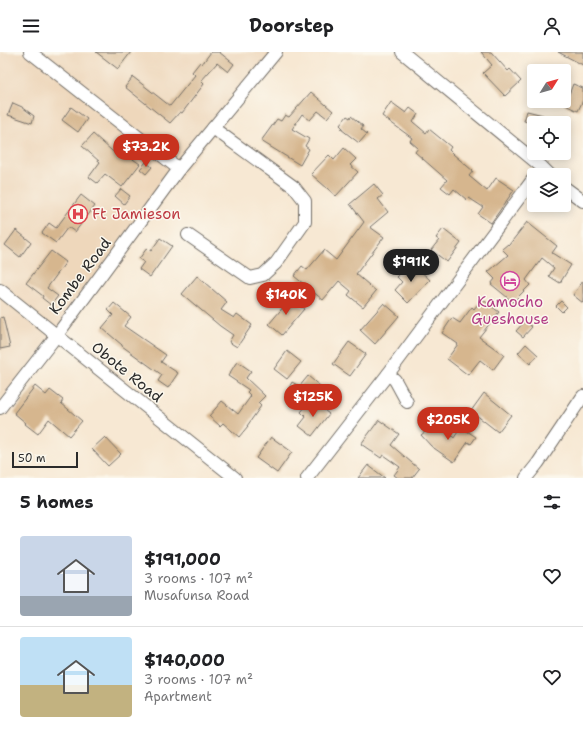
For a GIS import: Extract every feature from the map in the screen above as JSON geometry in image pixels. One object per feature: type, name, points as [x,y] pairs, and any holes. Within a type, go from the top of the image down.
[{"type":"street","points":[[30,52],[179,169]]},
{"type":"street","name":"Kombe Road","points":[[0,408],[57,335],[179,169],[276,52]]},
{"type":"street","points":[[402,52],[538,168]]},
{"type":"street","points":[[188,234],[250,278],[263,274],[276,263],[305,222],[305,201],[294,187],[214,128]]},
{"type":"street","points":[[307,478],[388,374],[527,187]]},
{"type":"street","points":[[571,192],[583,200]]},
{"type":"street","name":"Obote Road","points":[[0,290],[235,478]]},
{"type":"street","points":[[388,374],[394,380],[406,402]]},
{"type":"street","points":[[526,478],[538,463],[583,396]]},
{"type":"shaded area","points":[[0,52],[279,52],[64,324],[0,401]]},
{"type":"building","points":[[96,52],[131,52],[118,69]]},
{"type":"building","points":[[211,52],[219,52],[234,64],[228,72],[217,63],[201,81],[204,84],[182,113],[180,112],[170,123],[125,87],[133,77],[170,106],[195,75],[192,72],[200,62],[202,64]]},
{"type":"building","points":[[481,52],[491,52],[508,71],[510,69],[521,81],[505,96],[483,73],[492,65]]},
{"type":"building","points":[[558,52],[583,52],[583,65]]},
{"type":"building","points":[[573,84],[583,88],[583,100],[578,111],[571,108],[571,89]]},
{"type":"building","points":[[311,92],[333,111],[327,118],[318,111],[310,120],[302,114],[292,129],[309,139],[305,146],[309,149],[300,165],[261,141],[277,119],[281,121],[285,115],[289,117]]},
{"type":"building","points":[[391,102],[406,113],[410,108],[418,114],[413,122],[426,133],[429,129],[451,147],[449,150],[473,171],[469,176],[487,191],[496,178],[514,190],[491,223],[478,214],[483,207],[469,198],[467,200],[454,189],[450,194],[441,187],[447,180],[415,152],[418,148],[410,141],[412,138],[382,116]]},
{"type":"building","points":[[13,103],[22,107],[34,116],[32,123],[8,115]]},
{"type":"building","points":[[71,107],[87,119],[78,132],[62,120]]},
{"type":"building","points":[[527,111],[543,115],[527,116],[527,122],[524,121]]},
{"type":"building","points":[[347,116],[350,118],[351,116],[363,126],[361,129],[367,134],[359,143],[341,129],[343,128],[340,125]]},
{"type":"building","points":[[93,134],[120,158],[124,153],[140,164],[122,187],[105,174],[97,183],[89,177],[100,162],[82,146]]},
{"type":"building","points":[[344,148],[356,159],[350,165],[358,172],[336,196],[311,174],[329,155],[334,160]]},
{"type":"building","points":[[146,162],[152,167],[146,174],[140,169]]},
{"type":"building","points":[[374,184],[383,195],[378,199],[388,212],[370,227],[384,237],[356,274],[376,291],[363,307],[348,295],[351,291],[339,281],[323,300],[294,276],[302,266],[307,270],[324,250],[336,260],[364,222],[350,204]]},
{"type":"building","points":[[121,189],[130,196],[124,204],[115,196]]},
{"type":"building","name":"Ft Jamieson","points":[[81,195],[95,206],[75,232],[68,227],[56,243],[42,233],[49,223],[56,228]]},
{"type":"building","points":[[527,222],[557,246],[552,253],[571,265],[560,283],[549,276],[554,268],[542,258],[526,280],[530,285],[513,302],[491,284],[495,279],[488,272],[508,255],[502,249],[508,244],[509,245]]},
{"type":"building","points":[[443,229],[461,243],[447,262],[431,250],[439,240],[436,238]]},
{"type":"building","points":[[16,230],[31,242],[20,257],[5,245]]},
{"type":"building","points":[[160,238],[172,246],[150,277],[139,269],[144,262],[139,259],[147,248],[151,251]]},
{"type":"building","points":[[51,251],[66,262],[47,288],[58,296],[51,305],[42,298],[43,296],[26,283]]},
{"type":"building","points":[[408,266],[412,269],[415,266],[430,280],[408,303],[395,290],[402,282],[397,277]]},
{"type":"building","points":[[197,276],[227,302],[221,310],[234,318],[237,314],[252,325],[237,347],[229,342],[233,335],[182,294]]},
{"type":"building","points":[[583,281],[583,303],[573,295]]},
{"type":"building","points":[[291,298],[304,309],[282,335],[269,324]]},
{"type":"building","points":[[482,299],[499,312],[479,337],[504,355],[493,370],[480,360],[468,375],[447,359],[458,344],[442,333],[452,318],[460,323],[472,307],[474,309]]},
{"type":"building","points":[[561,301],[567,307],[562,312],[556,306]]},
{"type":"building","points":[[114,303],[131,317],[124,326],[166,355],[161,362],[178,373],[168,388],[158,381],[162,375],[122,346],[102,328],[113,315],[108,310]]},
{"type":"building","points":[[384,303],[399,316],[375,344],[360,330]]},
{"type":"building","points":[[3,317],[10,347],[0,349],[0,318]]},
{"type":"building","points":[[525,321],[532,327],[523,337],[516,331]]},
{"type":"building","points":[[349,342],[366,354],[350,376],[333,364]]},
{"type":"building","points":[[526,344],[538,355],[530,364],[518,353]]},
{"type":"building","points":[[287,351],[301,362],[287,379],[274,369]]},
{"type":"building","points":[[238,362],[251,371],[246,378],[265,396],[258,403],[261,406],[239,437],[223,423],[220,426],[209,416],[222,401],[238,414],[251,396],[247,392],[249,390],[228,376]]},
{"type":"building","points":[[308,376],[321,387],[312,397],[299,387]]},
{"type":"building","points":[[292,382],[299,386],[294,394],[288,390]]},
{"type":"building","points":[[35,386],[46,395],[50,390],[63,400],[61,403],[82,421],[69,436],[49,419],[38,434],[14,413]]},
{"type":"building","points":[[484,393],[511,415],[498,432],[471,411]]},
{"type":"building","points":[[311,400],[329,414],[312,436],[299,426],[306,417],[301,412]]},
{"type":"building","points":[[379,420],[399,434],[391,445],[419,469],[412,478],[398,478],[394,475],[400,467],[383,455],[381,458],[361,444]]},
{"type":"building","points":[[439,421],[454,438],[461,427],[476,437],[471,444],[468,442],[454,462],[431,446],[421,435]]},
{"type":"building","points":[[105,437],[121,454],[108,466],[92,449]]},
{"type":"building","points":[[271,437],[292,452],[277,473],[256,458]]},
{"type":"building","points":[[368,465],[385,478],[358,478]]},
{"type":"place","name":"Ft Jamieson","points":[[78,214]]},
{"type":"place","name":"Kamocho Gueshouse","points":[[510,281]]}]
